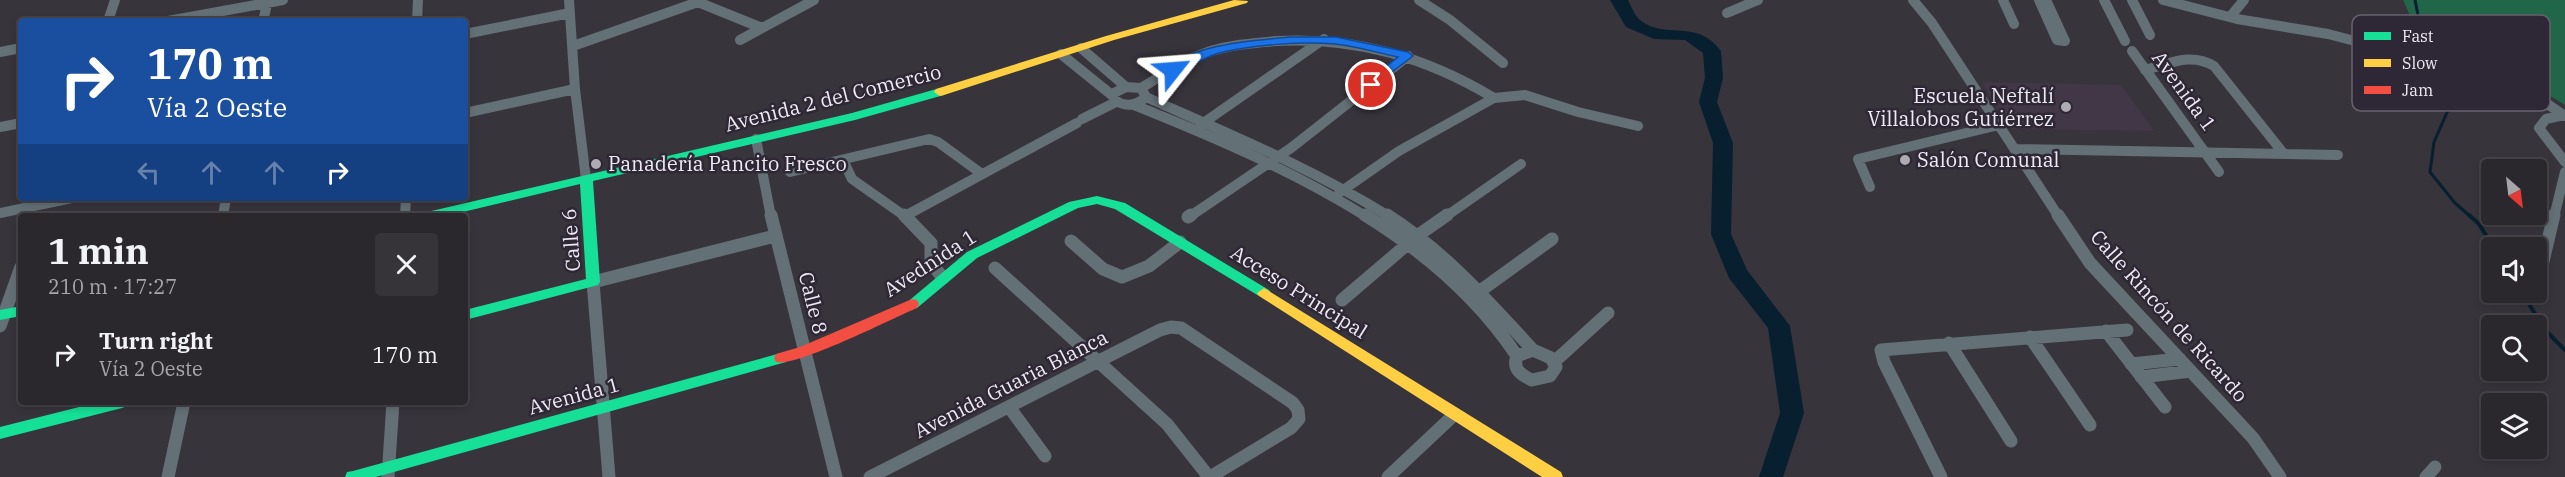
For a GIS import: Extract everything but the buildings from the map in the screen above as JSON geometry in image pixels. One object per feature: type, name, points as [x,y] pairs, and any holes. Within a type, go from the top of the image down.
[{"type":"main road","name":"Avenida 2 del Comercio","points":[[440,213],[905,102],[1245,0]]},
{"type":"main road","name":"Calle 6","points":[[586,179],[593,282]]},
{"type":"main road","name":"Acceso Principal","points":[[1011,237],[1074,205],[1097,200],[1120,206],[1310,321],[1556,477]]},
{"type":"main road","name":"Avednida 1","points":[[805,351],[912,303],[929,292],[972,255],[1011,237]]},
{"type":"main road","points":[[468,314],[593,282]]},
{"type":"main road","points":[[1,319],[18,311]]},
{"type":"main road","name":"Avenida 1","points":[[353,477],[388,472],[805,351]]},
{"type":"main road","points":[[0,433],[110,405]]},
{"type":"street","points":[[109,18],[115,0]]},
{"type":"street","points":[[184,18],[283,0]]},
{"type":"street","points":[[417,18],[418,0]]},
{"type":"street","name":"Calle 6","points":[[569,0],[575,89],[586,179]]},
{"type":"street","points":[[740,40],[814,0]]},
{"type":"street","points":[[1419,0],[1449,20],[1503,63]]},
{"type":"street","points":[[1727,13],[1758,0]]},
{"type":"street","name":"Calle Rincón de Ricardo","points":[[1913,0],[1932,23],[2090,263],[2253,438],[2280,477]]},
{"type":"street","points":[[2003,0],[2014,24]]},
{"type":"street","points":[[2039,0],[2058,40],[2065,41],[2046,0]]},
{"type":"street","points":[[2104,0],[2125,41]]},
{"type":"street","points":[[2132,0],[2150,35]]},
{"type":"street","points":[[2163,0],[2230,18],[2352,40]]},
{"type":"street","points":[[2230,18],[2244,0]]},
{"type":"street","points":[[573,46],[695,1],[762,28]]},
{"type":"street","points":[[264,18],[267,2]]},
{"type":"street","points":[[468,33],[570,13]]},
{"type":"street","points":[[1199,126],[1324,39]]},
{"type":"street","points":[[1134,105],[1144,93],[1188,61],[1217,50],[1254,43],[1324,39],[1366,45],[1408,56],[1459,76],[1494,98]]},
{"type":"street","points":[[1081,48],[1126,87],[1144,93],[1199,126]]},
{"type":"street","points":[[0,52],[18,49]]},
{"type":"street","name":"Avenida 1","points":[[2132,51],[2218,172]]},
{"type":"street","points":[[1061,54],[1124,105],[1134,105],[1199,126],[1275,158],[1341,192],[1412,239],[1533,350]]},
{"type":"street","points":[[1188,217],[1275,158],[1408,56]]},
{"type":"street","points":[[2145,70],[2190,57],[2207,61],[2214,66],[2284,154]]},
{"type":"street","points":[[905,216],[1079,121],[1114,99],[1117,90],[1126,87]]},
{"type":"street","points":[[468,112],[575,89]]},
{"type":"street","points":[[1341,192],[1399,152],[1494,98],[1517,93],[1529,94],[1569,110],[1638,126]]},
{"type":"street","points":[[2550,104],[2565,116]]},
{"type":"street","points":[[2565,116],[2546,117],[2540,122],[2538,128],[2565,162]]},
{"type":"street","points":[[0,127],[18,124]]},
{"type":"street","points":[[1870,187],[1858,159],[1999,125]]},
{"type":"street","name":"Calle 8","points":[[756,139],[775,236],[836,477]]},
{"type":"street","points":[[790,172],[929,139],[938,142],[982,174]]},
{"type":"street","points":[[2015,149],[2338,155]]},
{"type":"street","points":[[843,160],[852,179],[905,216],[929,240],[932,248],[931,263],[943,278]]},
{"type":"street","points":[[1342,300],[1412,239],[1521,164]]},
{"type":"street","points":[[2547,245],[2565,172]]},
{"type":"street","points":[[0,213],[61,201]]},
{"type":"street","points":[[593,282],[775,236]]},
{"type":"street","points":[[1475,295],[1552,239]]},
{"type":"street","points":[[1071,241],[1109,272],[1123,278],[1136,274],[1179,242]]},
{"type":"street","points":[[995,268],[1167,424],[1209,477]]},
{"type":"street","points":[[1,319],[18,275]]},
{"type":"street","name":"Calle 6","points":[[593,282],[609,477]]},
{"type":"street","points":[[1475,295],[1517,356]]},
{"type":"street","points":[[1554,362],[1608,313]]},
{"type":"street","name":"Avenida Guaria Blanca","points":[[870,477],[1171,327],[1181,328],[1293,403],[1298,410],[1299,419],[1291,428],[1209,477]]},
{"type":"street","points":[[1941,477],[1884,362],[1881,350],[2127,330]]},
{"type":"street","points":[[2106,332],[2164,407]]},
{"type":"street","points":[[2030,337],[2090,425]]},
{"type":"street","points":[[1949,343],[2011,441]]},
{"type":"street","points":[[1533,350],[1546,354],[1554,362],[1556,368],[1550,376],[1532,380],[1516,370],[1514,365],[1517,356],[1533,350]]},
{"type":"street","points":[[2131,364],[2180,359]]},
{"type":"street","points":[[2141,377],[2191,371]]},
{"type":"street","points":[[168,477],[183,405]]},
{"type":"street","points":[[388,472],[393,405]]},
{"type":"street","points":[[1009,407],[1045,456]]},
{"type":"street","points":[[1396,475],[1455,414]]},
{"type":"shaded area","name":"Escuela Neftalí Villalobos Gutiérrez","points":[[1982,82],[2121,85],[2154,131],[2009,129]]},
{"type":"green space","points":[[2403,0],[2565,0],[2565,105],[2550,96],[2550,15],[2410,15]]},
{"type":"waterway","points":[[1619,0],[1632,23],[1654,34],[1689,35],[1712,51],[1714,78],[1708,102],[1723,143],[1721,234],[1737,273],[1779,326],[1792,413],[1771,477]]},
{"type":"waterway","points":[[2415,0],[2418,15]]},
{"type":"waterway","points":[[2448,111],[2434,142],[2430,172],[2455,203],[2471,217]]},
{"type":"waterway","points":[[2469,215],[2479,224],[2487,237]]},
{"type":"waterway","points":[[2529,303],[2544,329],[2565,350]]},
{"type":"traffic: fast","points":[[440,213],[855,116],[940,92]]},
{"type":"traffic: fast","points":[[468,314],[593,282],[586,179]]},
{"type":"traffic: fast","points":[[912,304],[972,255],[1074,205],[1097,200],[1120,206],[1264,293]]},
{"type":"traffic: fast","points":[[0,315],[18,312]]},
{"type":"traffic: fast","points":[[353,477],[781,358]]},
{"type":"traffic: fast","points":[[0,433],[110,405]]},
{"type":"traffic: slow","points":[[940,92],[1110,38],[1243,1]]},
{"type":"traffic: slow","points":[[1264,293],[1555,477]]},
{"type":"traffic: jam","points":[[781,358],[805,351],[912,304]]},
{"type":"place","name":"Escuela Neftalí Villalobos Gutiérrez","points":[[2066,107]]},
{"type":"place","name":"Salón Comunal","points":[[1905,160]]},
{"type":"place","name":"Panadería Pancito Fresco","points":[[596,164]]},
{"type":"route","points":[[1173,70],[1188,61],[1217,50],[1254,43],[1290,40],[1336,40],[1408,56],[1371,85]]}]
